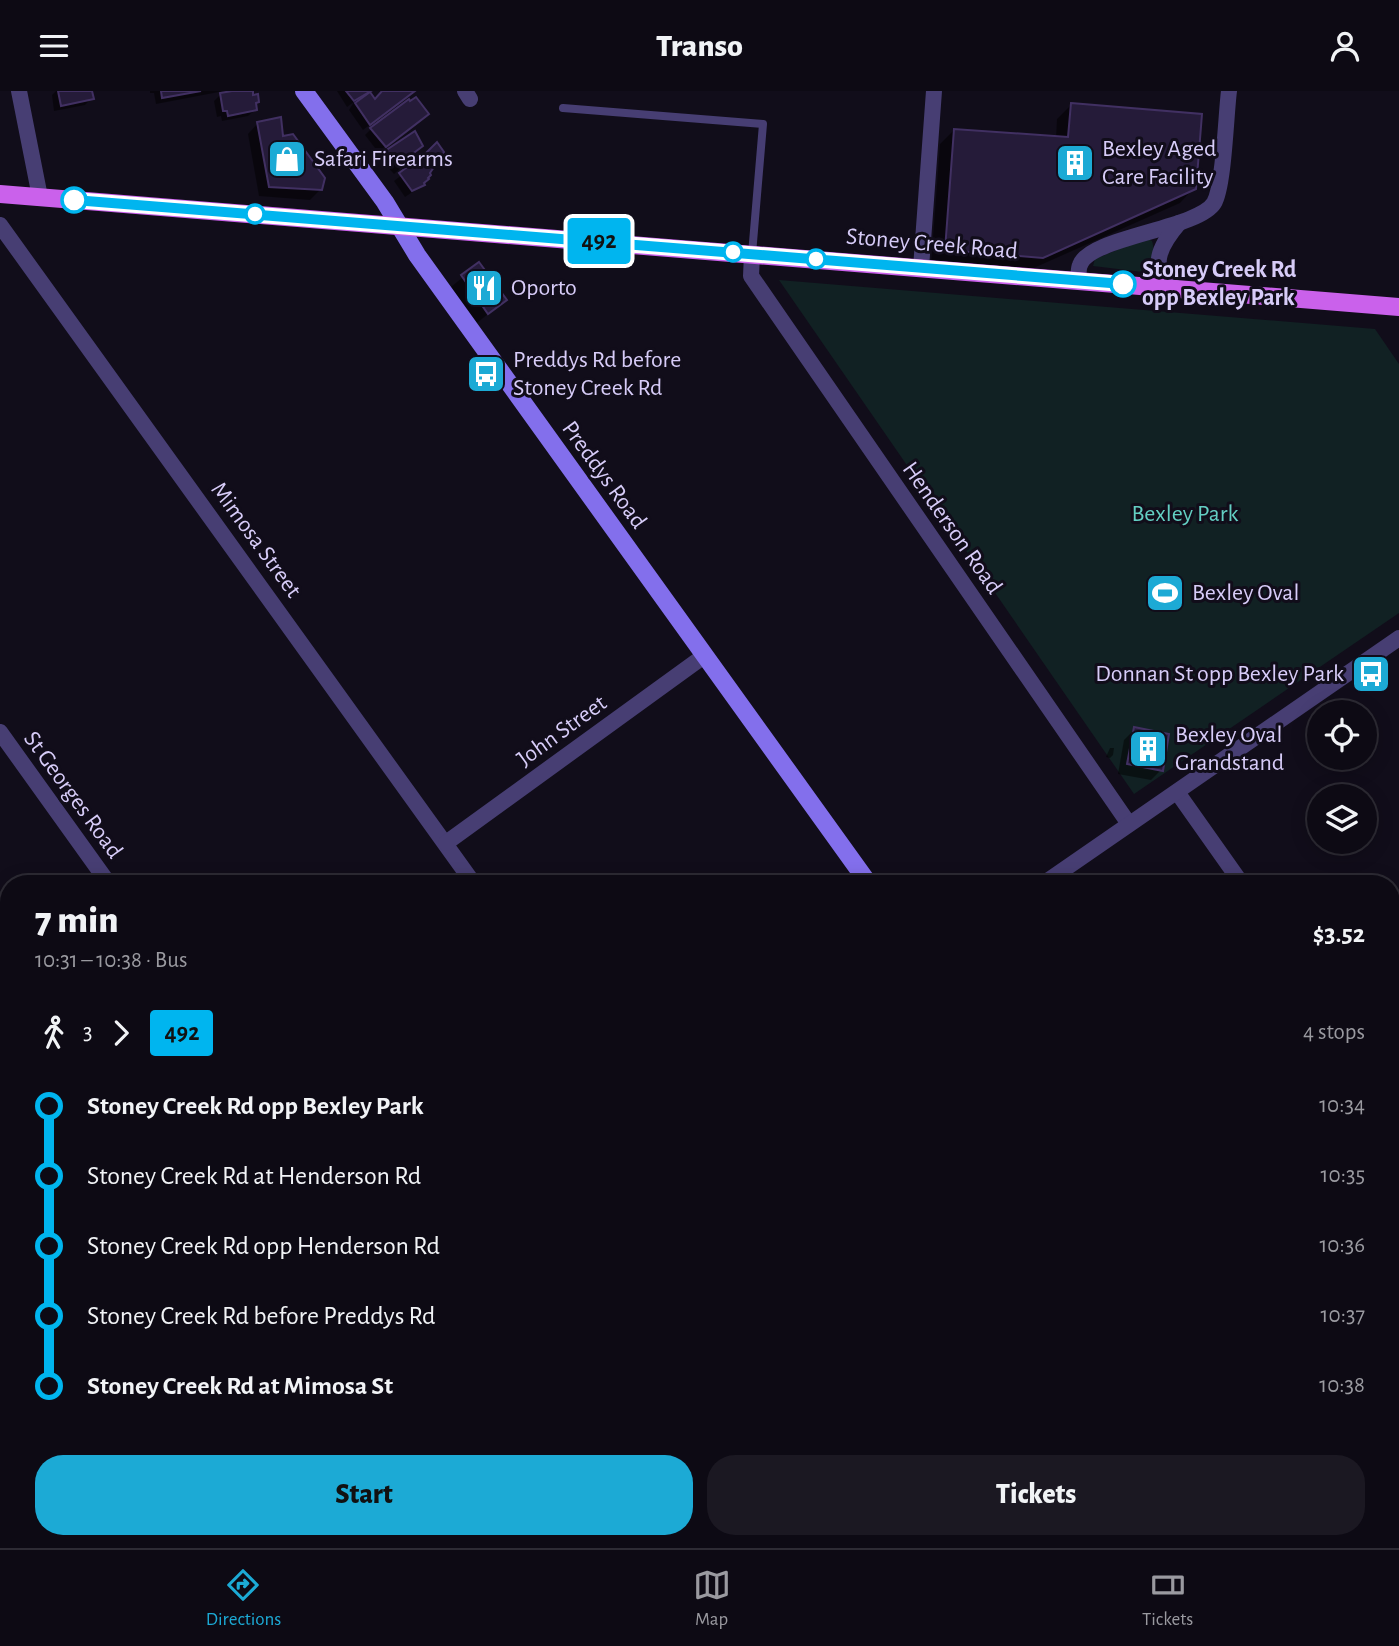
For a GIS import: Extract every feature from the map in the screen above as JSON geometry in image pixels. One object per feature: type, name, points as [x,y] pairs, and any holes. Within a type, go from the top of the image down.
[{"type":"main road","name":"Preddys Road","points":[[304,91],[385,202],[414,250],[862,875]]},
{"type":"main road","name":"Stoney Creek Road","points":[[0,194],[1399,307]]},
{"type":"street","points":[[19,91],[40,197]]},
{"type":"street","points":[[921,268],[934,91]]},
{"type":"street","points":[[1079,281],[1080,264],[1086,256],[1139,233],[1179,223],[1208,210],[1218,195],[1229,91]]},
{"type":"street","points":[[1177,289],[1165,278],[1158,259],[1163,242],[1179,223]]},
{"type":"street","name":"Mimosa Street","points":[[0,225],[446,843],[463,875]]},
{"type":"street","name":"Henderson Road","points":[[752,254],[751,277],[1129,824]]},
{"type":"street","points":[[1056,875],[1399,638]]},
{"type":"street","name":"John Street","points":[[446,843],[704,656]]},
{"type":"street","name":"St Georges Road","points":[[0,732],[103,875]]},
{"type":"street","points":[[1177,792],[1235,875]]},
{"type":"lane","points":[[563,109],[763,124],[752,254]]},
{"type":"green space","points":[[1146,238],[1152,241],[1153,248],[1149,270],[1143,272],[1093,266],[1095,259]]},
{"type":"green space","name":"Bexley Park","points":[[779,280],[1375,329],[1399,364],[1399,613],[1134,794]]},
{"type":"building","points":[[58,91],[92,91],[94,99],[61,106]]},
{"type":"building","points":[[161,91],[201,91],[162,98]]},
{"type":"building","points":[[253,91],[253,95],[258,94],[257,110],[228,116],[227,111],[223,111],[220,93]]},
{"type":"building","points":[[346,91],[371,91],[354,101]]},
{"type":"building","points":[[382,91],[415,91],[370,125],[355,103],[370,92],[375,99]]},
{"type":"building","points":[[416,97],[429,114],[386,147],[370,128],[409,99],[410,101]]},
{"type":"building","name":"Bexley Aged Care Facility","points":[[1071,103],[1202,114],[1196,189],[1043,258],[945,250],[954,129],[1068,137]]},
{"type":"building","name":"Safari Firearms","points":[[281,117],[283,136],[293,134],[325,178],[322,190],[269,187],[257,122]]},
{"type":"building","points":[[415,131],[423,146],[407,158],[410,162],[401,168],[385,151]]},
{"type":"building","points":[[437,142],[444,152],[425,185],[412,191],[399,173]]},
{"type":"building","name":"Oporto","points":[[479,262],[507,300],[488,314],[461,275]]},
{"type":"building","name":"Bexley Oval Grandstand","points":[[1134,727],[1169,734],[1163,771],[1127,764]]},
{"type":"bus line","name":"492","points":[[74,200],[1123,284]]},
{"type":"place","name":"Safari Firearms","points":[[287,159]]},
{"type":"place","name":"Bexley Aged Care Facility","points":[[1075,163]]},
{"type":"place","name":"Stoney Creek Rd opp Bexley Park","points":[[1123,284]]},
{"type":"place","name":"Oporto","points":[[484,288]]},
{"type":"place","name":"Preddys Rd before Stoney Creek Rd","points":[[486,374]]},
{"type":"place","name":"Bexley Oval","points":[[1165,593]]},
{"type":"place","name":"Donnan St opp Bexley Park","points":[[1371,674]]},
{"type":"place","name":"Bexley Oval Grandstand","points":[[1148,749]]}]
